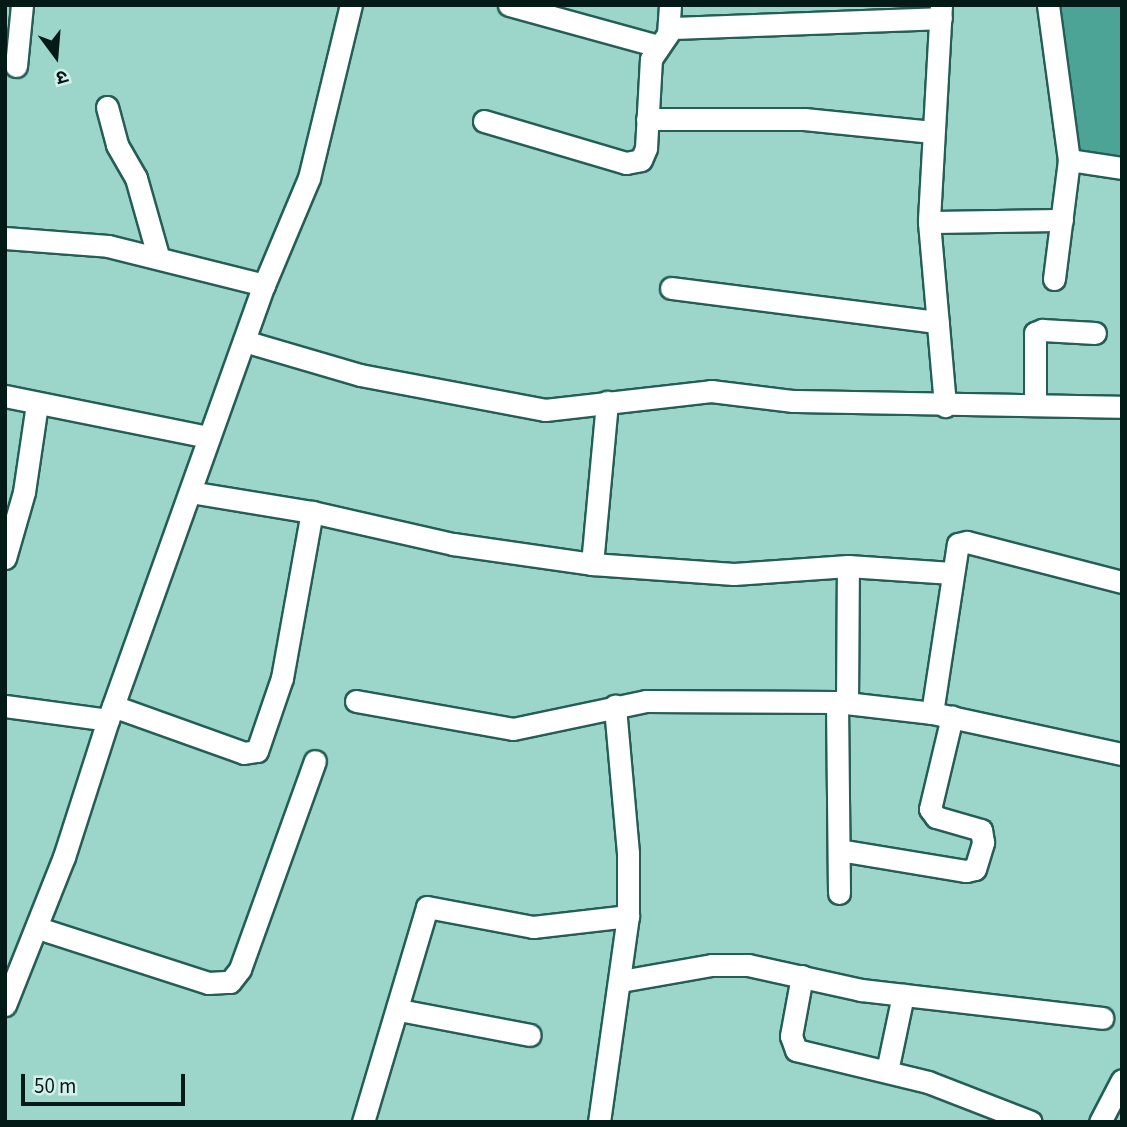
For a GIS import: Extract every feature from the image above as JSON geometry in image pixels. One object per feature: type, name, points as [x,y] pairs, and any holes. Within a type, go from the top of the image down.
[{"type":"street","points":[[16,66],[22,5]]},
{"type":"street","points":[[5,1005],[38,928],[110,713],[264,285],[309,178],[351,5]]},
{"type":"street","points":[[509,5],[664,37],[941,11],[932,132],[929,222],[945,406]]},
{"type":"street","points":[[484,121],[632,163],[645,155],[651,59],[664,37],[670,5]]},
{"type":"street","points":[[1048,5],[1069,160],[1054,279]]},
{"type":"street","points":[[107,107],[117,145],[138,185],[158,256]]},
{"type":"street","points":[[647,119],[791,118],[932,132]]},
{"type":"street","points":[[1069,160],[1122,168]]},
{"type":"street","points":[[929,222],[1062,220]]},
{"type":"street","points":[[5,238],[107,246],[158,256],[264,285]]},
{"type":"street","points":[[671,288],[938,322]]},
{"type":"street","points":[[1035,403],[1035,333],[1042,330],[1095,333]]},
{"type":"street","points":[[244,341],[360,375],[528,408],[569,409],[607,402],[711,391],[793,401],[945,406],[1035,403],[1122,407]]},
{"type":"street","points":[[5,396],[209,437]]},
{"type":"street","points":[[592,564],[607,402]]},
{"type":"street","points":[[5,558],[13,502],[37,404]]},
{"type":"street","points":[[190,492],[312,512],[453,544],[592,564],[734,574],[848,566],[952,573]]},
{"type":"street","points":[[5,706],[110,713],[244,753],[257,751],[280,687],[312,512]]},
{"type":"street","points":[[839,850],[966,871],[975,869],[984,837],[981,830],[936,817],[930,809],[942,715],[952,573],[957,546],[967,542],[1122,582]]},
{"type":"street","points":[[839,893],[842,702],[848,566]]},
{"type":"street","points":[[356,701],[513,729],[615,706],[656,701],[842,702],[942,715],[1122,754]]},
{"type":"street","points":[[599,1122],[621,981],[628,916],[628,853],[615,706]]},
{"type":"street","points":[[38,928],[208,983],[230,982],[240,969],[315,761]]},
{"type":"street","points":[[363,1122],[427,906],[533,927],[628,916]]},
{"type":"street","points":[[621,981],[721,965],[802,976],[904,995],[1102,1018]]},
{"type":"street","points":[[802,976],[793,1047],[887,1071],[1031,1122]]},
{"type":"street","points":[[887,1071],[904,995]]},
{"type":"street","points":[[398,1010],[530,1035]]},
{"type":"street","points":[[1100,1122],[1122,1080]]},
{"type":"shaded area","points":[[1051,5],[1122,5],[1122,174],[1064,143]]}]
